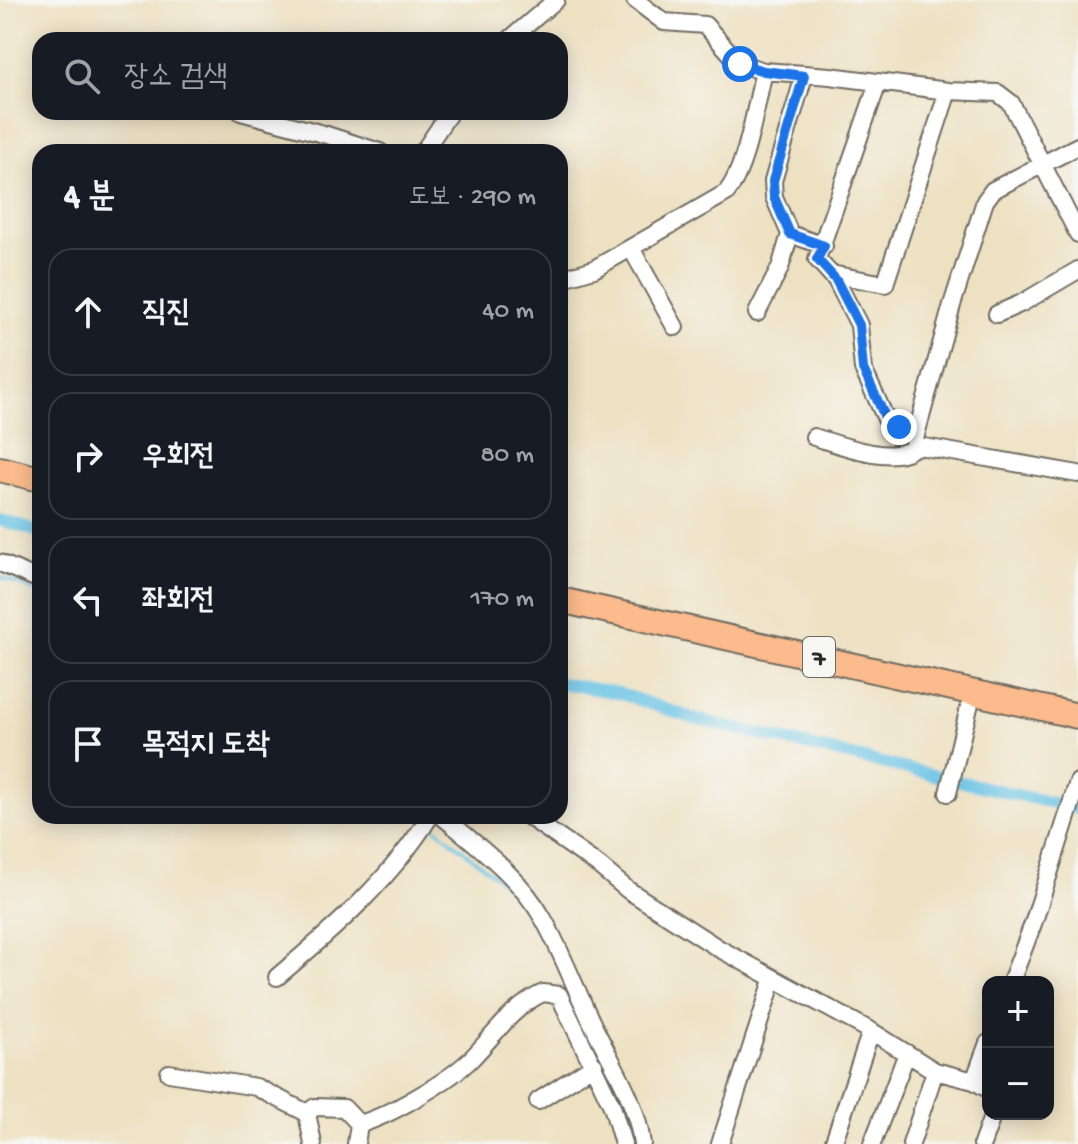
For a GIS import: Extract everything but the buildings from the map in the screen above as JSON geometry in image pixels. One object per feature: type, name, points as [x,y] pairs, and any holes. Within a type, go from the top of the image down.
[{"type":"highway","points":[[0,469],[32,477]]},
{"type":"highway","name":"7","points":[[568,602],[1078,716]]},
{"type":"street","points":[[518,32],[556,0]]},
{"type":"street","points":[[635,0],[664,22],[705,25],[740,64],[764,71],[948,91],[998,93],[1011,103],[1078,234]]},
{"type":"street","points":[[568,277],[594,269],[726,193],[734,183],[764,71]]},
{"type":"street","points":[[757,313],[780,268],[790,234],[774,197],[773,181],[804,76]]},
{"type":"street","points":[[878,83],[817,259],[831,274],[859,325],[863,369],[886,419],[914,441],[1078,474]]},
{"type":"street","points":[[831,274],[885,284],[948,91]]},
{"type":"street","points":[[269,120],[352,144]]},
{"type":"street","points":[[428,144],[445,120]]},
{"type":"street","points":[[814,437],[868,453],[906,453],[914,441],[985,201],[993,190],[1078,146]]},
{"type":"street","points":[[790,234],[824,246]]},
{"type":"street","points":[[631,248],[675,327]]},
{"type":"street","points":[[997,314],[1078,270]]},
{"type":"street","points":[[0,563],[32,577]]},
{"type":"street","points":[[948,793],[973,691]]},
{"type":"street","points":[[1013,976],[1077,786]]},
{"type":"street","points":[[277,977],[344,919],[425,824]]},
{"type":"street","points":[[451,824],[508,874],[544,920],[599,1037],[623,1080],[642,1144]]},
{"type":"street","points":[[539,824],[650,905],[773,980],[871,1031],[935,1071],[981,1085],[987,1048]]},
{"type":"street","points":[[720,1144],[773,980]]},
{"type":"street","points":[[359,1124],[376,1119],[403,1104],[466,1064],[500,1024],[543,993],[559,995],[612,1106],[623,1144]]},
{"type":"street","points":[[833,1144],[871,1031]]},
{"type":"street","points":[[872,1144],[907,1053]]},
{"type":"street","points":[[538,1101],[594,1065]]},
{"type":"street","points":[[911,1144],[935,1071]]},
{"type":"street","points":[[169,1073],[256,1087],[307,1113]]},
{"type":"street","points":[[307,1113],[315,1107],[344,1108],[359,1124]]},
{"type":"street","points":[[307,1113],[313,1144]]},
{"type":"street","points":[[982,1144],[991,1120]]},
{"type":"street","points":[[356,1144],[359,1124]]},
{"type":"waterway","points":[[0,520],[32,530]]},
{"type":"waterway","points":[[0,577],[32,590]]},
{"type":"waterway","points":[[568,684],[618,693],[695,719],[1078,809]]},
{"type":"waterway","points":[[432,825],[502,882],[524,908],[551,952]]},
{"type":"waterway","points":[[584,1024],[612,1087]]},
{"type":"route","points":[[740,64],[764,71],[804,76],[773,181],[774,197],[790,234],[824,246],[817,259],[836,280],[859,325],[863,369],[886,419],[899,427]]}]
